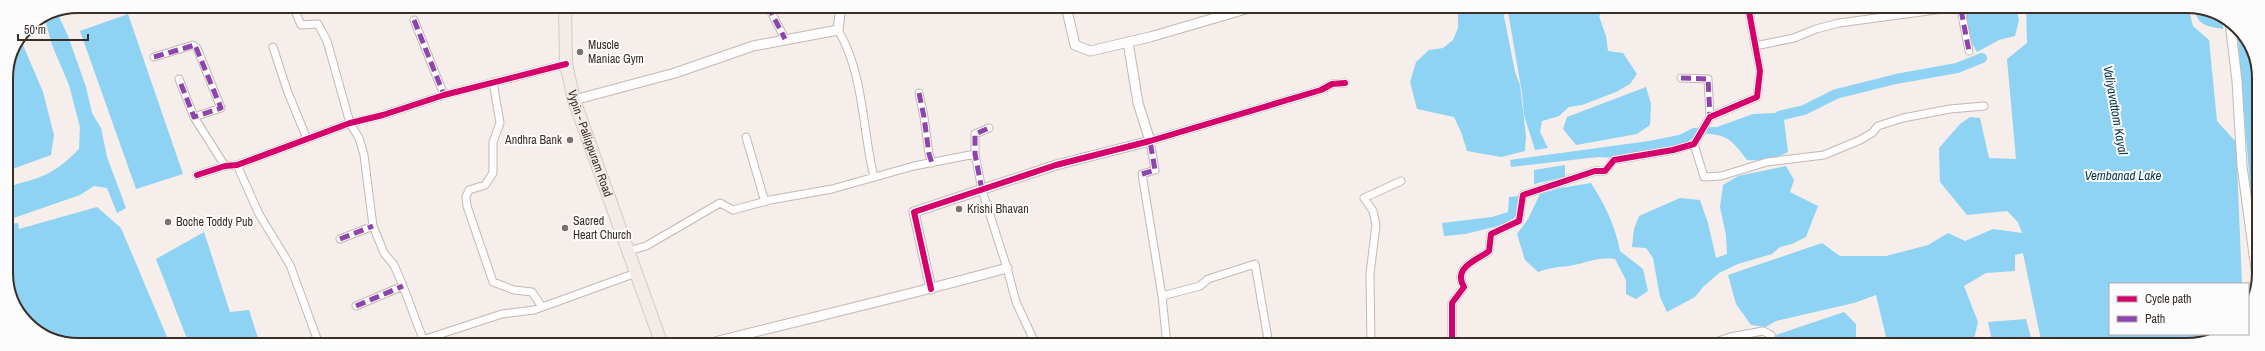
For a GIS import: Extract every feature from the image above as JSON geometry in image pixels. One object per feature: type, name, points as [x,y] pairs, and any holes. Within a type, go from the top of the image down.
[{"type":"main road","name":"Vypin - Pallippuram Road","points":[[565,13],[566,64],[574,100],[660,338]]},
{"type":"street","points":[[296,13],[301,25],[318,24],[327,41],[350,123],[359,138],[364,155],[373,226],[384,253],[394,265],[423,338]]},
{"type":"street","points":[[772,13],[785,39]]},
{"type":"street","points":[[840,13],[838,30],[848,47],[860,97],[867,147],[874,177]]},
{"type":"street","points":[[1068,13],[1075,45],[1090,51],[1231,13]]},
{"type":"street","points":[[1710,117],[1758,97],[1760,71],[1749,13]]},
{"type":"street","points":[[1756,46],[1794,38],[1839,23],[1914,13]]},
{"type":"street","points":[[1962,13],[1969,51]]},
{"type":"street","points":[[414,20],[444,95]]},
{"type":"street","points":[[574,100],[675,73],[753,46],[838,30]]},
{"type":"street","points":[[2231,30],[2237,81],[2242,166],[2252,240]]},
{"type":"street","points":[[1128,42],[1138,103],[1150,141],[1155,170],[1142,174],[1162,296],[1166,338]]},
{"type":"street","points":[[154,58],[192,45],[197,48],[221,108],[194,117]]},
{"type":"street","points":[[273,47],[286,90],[307,139]]},
{"type":"street","points":[[197,175],[225,166],[237,165],[350,123],[383,115],[444,95],[566,64]]},
{"type":"street","points":[[1452,338],[1452,303],[1464,287],[1461,282],[1461,275],[1465,266],[1473,259],[1490,251],[1491,234],[1519,221],[1523,195],[1595,171],[1605,171],[1614,160],[1674,150],[1694,144],[1710,117],[1708,79],[1681,78]]},
{"type":"street","points":[[179,79],[194,117],[225,166]]},
{"type":"street","points":[[493,82],[500,123],[493,142],[493,173],[485,185],[468,190],[466,197],[467,206],[493,282],[502,287],[532,292],[542,307]]},
{"type":"street","points":[[931,289],[914,212],[1056,164],[1150,141],[1321,90],[1332,84],[1344,83]]},
{"type":"street","points":[[919,93],[929,154],[932,162]]},
{"type":"street","points":[[1694,144],[1704,177],[1721,176],[1768,162],[1824,155],[1860,140],[1872,133],[1878,126],[1903,118],[1950,109],[1984,106]]},
{"type":"street","points":[[989,128],[975,134],[976,154],[982,190],[1007,268],[1016,302],[1033,338]]},
{"type":"street","points":[[746,137],[765,202]]},
{"type":"street","points":[[628,250],[646,246],[720,203],[733,210],[765,202],[832,190],[932,162],[976,154]]},
{"type":"street","points":[[237,165],[259,214],[290,265],[317,338]]},
{"type":"street","points":[[1372,338],[1370,274],[1376,225],[1373,212],[1364,198],[1401,181]]},
{"type":"street","points":[[340,239],[373,226]]},
{"type":"street","points":[[1162,296],[1200,286],[1208,279],[1255,264],[1268,338]]},
{"type":"street","points":[[730,338],[863,304],[931,289],[1007,268]]},
{"type":"street","points":[[426,338],[502,314],[542,307],[636,272]]},
{"type":"street","points":[[356,306],[403,286]]},
{"type":"street","points":[[1727,338],[1764,331],[1771,335],[1771,338]]},
{"type":"water","points":[[1458,13],[1503,13],[1515,72],[1520,85],[1526,136],[1525,151],[1501,157],[1467,151],[1454,117],[1417,109],[1410,82],[1416,62],[1429,50],[1443,48],[1453,40],[1458,28]]},
{"type":"water","points":[[1508,13],[1602,13],[1599,16],[1606,36],[1608,51],[1623,53],[1637,74],[1630,84],[1616,92],[1582,105],[1569,107],[1559,116],[1542,121],[1540,132],[1548,148],[1535,150],[1524,115],[1522,93]]},
{"type":"water","points":[[1959,13],[2017,13],[2019,20],[2015,36],[1999,40],[1977,52],[1965,31]]},
{"type":"water","name":"Vembanad Lake","points":[[2026,13],[2190,13],[2193,26],[2209,40],[2217,121],[2236,142],[2242,283],[2109,283],[2109,335],[2206,335],[2187,338],[2041,338],[2023,253],[2015,255],[2015,271],[1986,273],[1964,286],[1978,322],[1974,338],[1886,338],[1876,295],[1854,303],[1776,321],[1766,327],[1751,325],[1736,304],[1728,275],[1822,243],[1840,256],[1886,256],[1928,245],[1948,233],[1965,241],[1993,229],[2022,233],[2018,222],[2007,211],[1967,215],[1940,182],[1939,148],[1960,124],[1970,117],[1980,118],[1989,158],[2016,159],[2007,59],[2027,43]]},
{"type":"water","points":[[128,14],[183,174],[136,189],[80,31]]},
{"type":"water","points":[[2196,14],[2204,15],[2216,20],[2223,24],[2223,29],[2208,26],[2200,22]]},
{"type":"water","points":[[59,16],[68,36],[86,87],[92,113],[101,128],[107,157],[126,208],[117,213],[107,188],[94,186],[80,195],[13,218],[13,185],[38,178],[54,170],[79,149],[80,127],[69,85],[52,45],[46,22]]},
{"type":"water","points":[[2238,37],[2249,57],[2251,65],[2252,209]]},
{"type":"water","points":[[23,44],[43,92],[54,135],[51,155],[13,169],[14,65]]},
{"type":"water","points":[[1646,87],[1651,104],[1650,125],[1637,134],[1576,145],[1563,129],[1567,117]]},
{"type":"water","points":[[1774,113],[1784,120],[1788,152],[1768,159],[1747,160],[1732,142],[1722,136],[1699,133],[1679,148],[1618,158],[1598,157],[1511,167],[1510,160],[1649,141],[1679,135],[1693,128],[1717,127],[1753,114]]},
{"type":"water","points":[[1565,165],[1565,177],[1534,184],[1534,170]]},
{"type":"water","points":[[1786,166],[1794,180],[1790,192],[1818,206],[1806,237],[1792,244],[1780,247],[1772,254],[1738,264],[1719,273],[1703,287],[1695,297],[1667,312],[1660,297],[1653,258],[1646,248],[1632,247],[1634,229],[1639,216],[1680,198],[1700,200],[1708,223],[1716,258],[1727,254],[1726,235],[1720,207],[1723,185],[1738,176]]},
{"type":"water","points":[[1591,183],[1609,216],[1620,251],[1643,269],[1648,291],[1636,299],[1626,294],[1626,280],[1615,259],[1596,260],[1538,272],[1525,260],[1517,234],[1528,219],[1540,194],[1560,188]]},
{"type":"water","points":[[1518,196],[1517,213],[1511,223],[1465,234],[1444,236],[1442,223],[1492,217],[1508,212],[1509,197]]},
{"type":"water","points":[[97,207],[121,228],[167,338],[78,338],[61,336],[42,327],[26,313],[16,294],[14,286],[13,224],[18,223],[19,229]]},
{"type":"water","points":[[204,232],[230,312],[249,310],[258,338],[187,338],[156,259]]},
{"type":"water","points":[[1844,312],[1856,324],[1856,338],[1777,338],[1776,335]]},
{"type":"water","points":[[2026,319],[2031,338],[1991,338],[1988,322]]},
{"type":"waterway","points":[[1779,116],[1804,110],[1836,94],[1896,79],[1957,68],[1982,58]]},
{"type":"marked path","points":[[772,13],[785,39]]},
{"type":"marked path","points":[[1962,13],[1969,51]]},
{"type":"marked path","points":[[414,20],[444,95]]},
{"type":"marked path","points":[[154,57],[195,45],[221,108],[194,117],[179,79]]},
{"type":"marked path","points":[[1681,78],[1708,79],[1710,117]]},
{"type":"marked path","points":[[919,93],[929,154],[932,163]]},
{"type":"marked path","points":[[982,190],[975,154],[975,134],[989,128]]},
{"type":"marked path","points":[[1142,174],[1155,170],[1150,141]]},
{"type":"marked path","points":[[340,239],[373,226]]},
{"type":"marked path","points":[[356,306],[403,286]]},
{"type":"cycle path","points":[[1452,338],[1452,303],[1464,287],[1461,280],[1461,274],[1468,265],[1489,251],[1491,234],[1519,221],[1523,195],[1595,171],[1605,171],[1614,160],[1673,150],[1694,144],[1710,117],[1757,97],[1760,71],[1749,13]]},
{"type":"cycle path","points":[[197,175],[225,166],[237,165],[350,123],[383,115],[444,95],[566,64]]},
{"type":"cycle path","points":[[931,289],[914,212],[1056,165],[1150,141],[1321,90],[1332,84],[1345,83]]},
{"type":"place","name":"Muscle Maniac Gym","points":[[580,52]]},
{"type":"place","name":"Andhra Bank","points":[[570,140]]},
{"type":"place","name":"Krishi Bhavan","points":[[959,209]]},
{"type":"place","name":"Boche Toddy Pub","points":[[168,222]]},
{"type":"place","name":"Sacred Heart Church","points":[[565,228]]},
{"type":"water label","name":"Valiyavattom Kayal","points":[[2116,110]]}]
